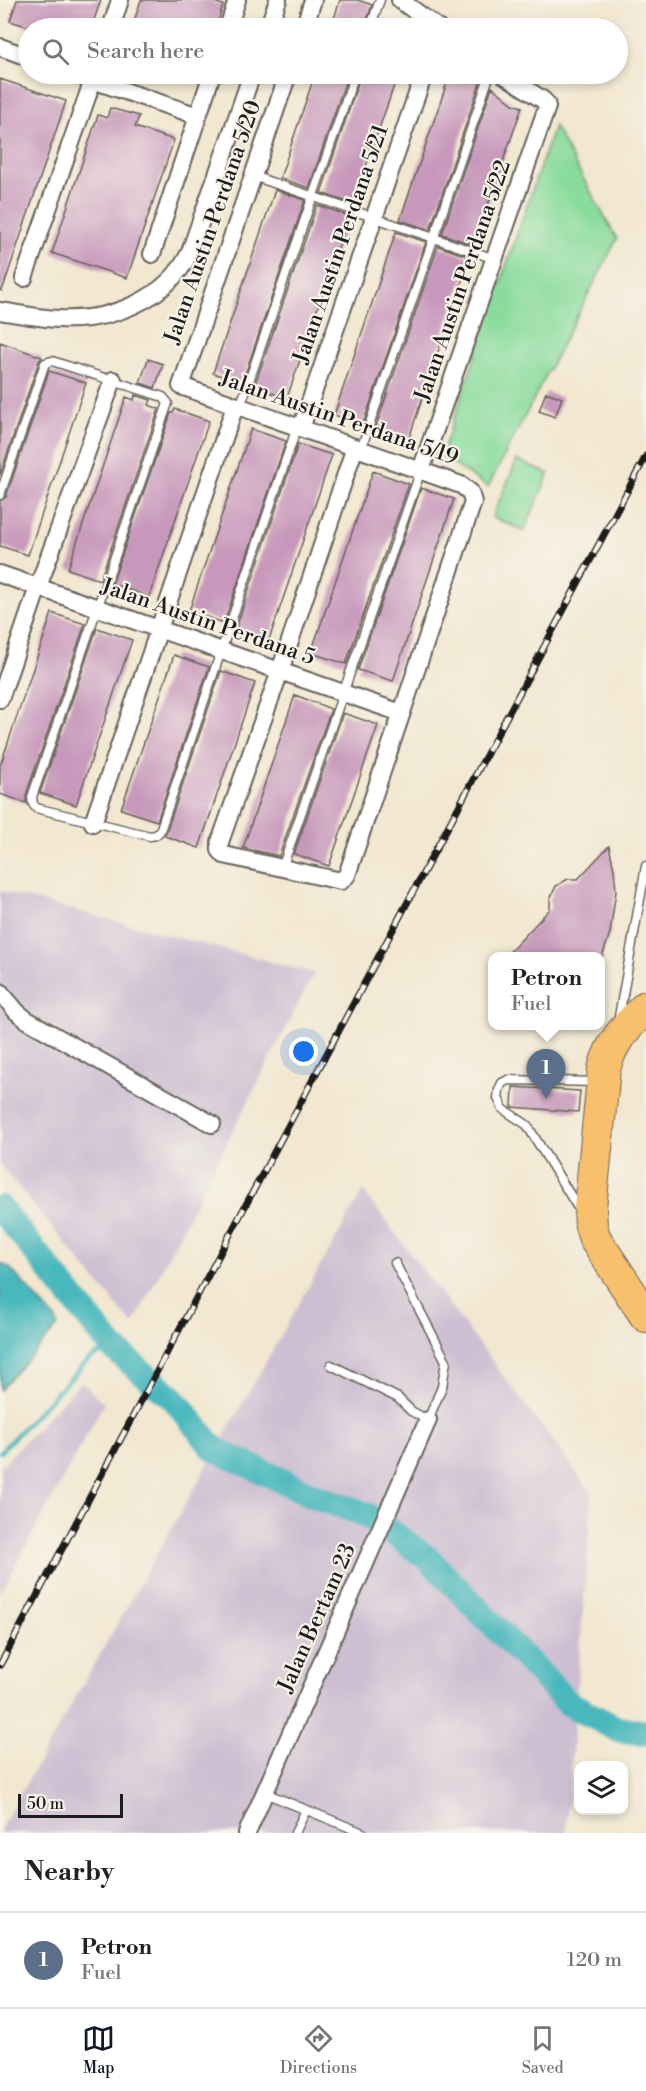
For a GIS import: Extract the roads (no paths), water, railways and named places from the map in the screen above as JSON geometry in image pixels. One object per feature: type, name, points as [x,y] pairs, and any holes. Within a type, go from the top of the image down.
[{"type":"highway","points":[[646,1007],[615,1040],[609,1051],[603,1082],[590,1208],[595,1239],[646,1316]]},
{"type":"street","points":[[114,18],[120,0]]},
{"type":"street","points":[[231,18],[237,0]]},
{"type":"street","points":[[272,18],[278,0]]},
{"type":"street","points":[[307,18],[313,0]]},
{"type":"street","points":[[400,0],[424,18]]},
{"type":"street","points":[[0,47],[18,53]]},
{"type":"street","points":[[24,278],[92,84]]},
{"type":"street","points":[[113,84],[198,116]]},
{"type":"street","points":[[152,254],[209,84]]},
{"type":"street","points":[[0,311],[60,320],[85,319],[133,305],[169,283],[184,265],[190,252],[249,84]]},
{"type":"street","name":"Jalan Austin Perdana 5/20","points":[[181,386],[285,84]]},
{"type":"street","name":"Jalan Austin Perdana 5/21","points":[[299,428],[421,84]]},
{"type":"street","name":"Jalan Austin Perdana 5/22","points":[[421,470],[547,107],[543,100],[518,84]]},
{"type":"street","points":[[0,699],[113,380]]},
{"type":"street","name":"Jalan Austin Perdana 5/19","points":[[181,386],[421,470],[462,485],[471,492],[473,502],[400,713]]},
{"type":"street","points":[[93,823],[158,628],[238,406]]},
{"type":"street","points":[[358,448],[220,842],[220,850],[224,855],[282,869],[341,881],[345,879],[400,713]]},
{"type":"street","name":"Jalan Austin Perdana 5","points":[[0,574],[400,713]]},
{"type":"street","points":[[0,992],[27,1020],[212,1124]]},
{"type":"street","name":"Jalan Bertam 23","points":[[247,1833],[428,1420]]},
{"type":"lane","points":[[374,18],[380,0]]},
{"type":"lane","points":[[238,406],[352,84]]},
{"type":"lane","points":[[358,448],[487,84]]},
{"type":"lane","points":[[253,176],[496,259]]},
{"type":"lane","points":[[0,495],[45,363],[52,362],[113,380],[163,397],[168,403],[32,797],[36,808],[150,836],[156,835],[160,831],[299,428]]},
{"type":"lane","points":[[282,869],[421,470]]},
{"type":"lane","points":[[615,1040],[646,866]]},
{"type":"lane","points":[[592,1229],[527,1125],[503,1109],[498,1098],[502,1083],[508,1080],[603,1082]]},
{"type":"lane","points":[[330,1365],[398,1398],[411,1411],[428,1420],[442,1387],[446,1361],[395,1263]]},
{"type":"lane","points":[[265,1793],[363,1833]]},
{"type":"lane","points":[[295,1833],[306,1810]]},
{"type":"water","points":[[0,1265],[9,1267],[55,1318],[58,1326],[0,1390]]},
{"type":"waterway","points":[[0,1208],[112,1347],[174,1399],[214,1449],[317,1497],[367,1515],[429,1559],[568,1703],[617,1729],[646,1733]]},
{"type":"waterway","points":[[0,1452],[89,1359],[112,1347]]},
{"type":"railway","points":[[0,1665],[646,456]]},
{"type":"place","name":"Petron","points":[[546,1099]]}]
